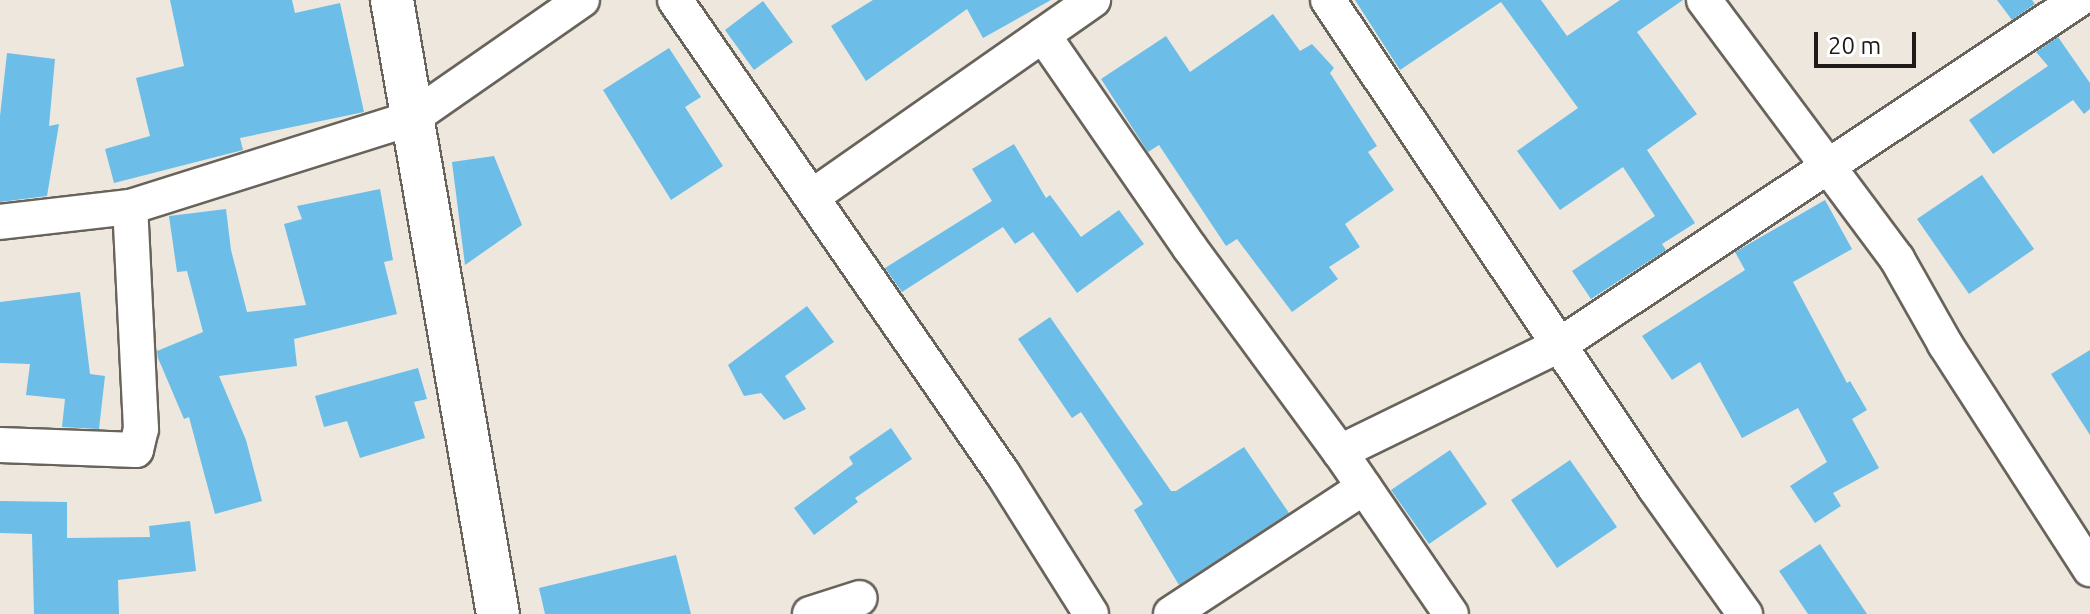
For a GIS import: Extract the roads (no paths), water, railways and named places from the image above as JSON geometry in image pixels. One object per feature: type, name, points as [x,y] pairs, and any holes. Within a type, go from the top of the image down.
[{"type":"street","points":[[392,0],[498,614]]},
{"type":"street","points":[[0,222],[130,207],[412,118],[582,0]]},
{"type":"street","points":[[675,0],[1003,474],[1091,614]]},
{"type":"street","points":[[813,196],[1093,0]]},
{"type":"street","points":[[1328,0],[1655,488],[1745,614]]},
{"type":"street","points":[[1704,0],[1826,168],[1897,259],[1945,344],[2090,569]]},
{"type":"street","points":[[1340,452],[1561,344],[1826,168],[2078,8]]},
{"type":"street","points":[[1043,35],[1190,248],[1340,452],[1451,614]]},
{"type":"street","points":[[0,445],[136,450],[141,429],[130,207]]},
{"type":"street","points":[[1171,614],[1364,487]]},
{"type":"street","points":[[810,614],[860,598]]}]
